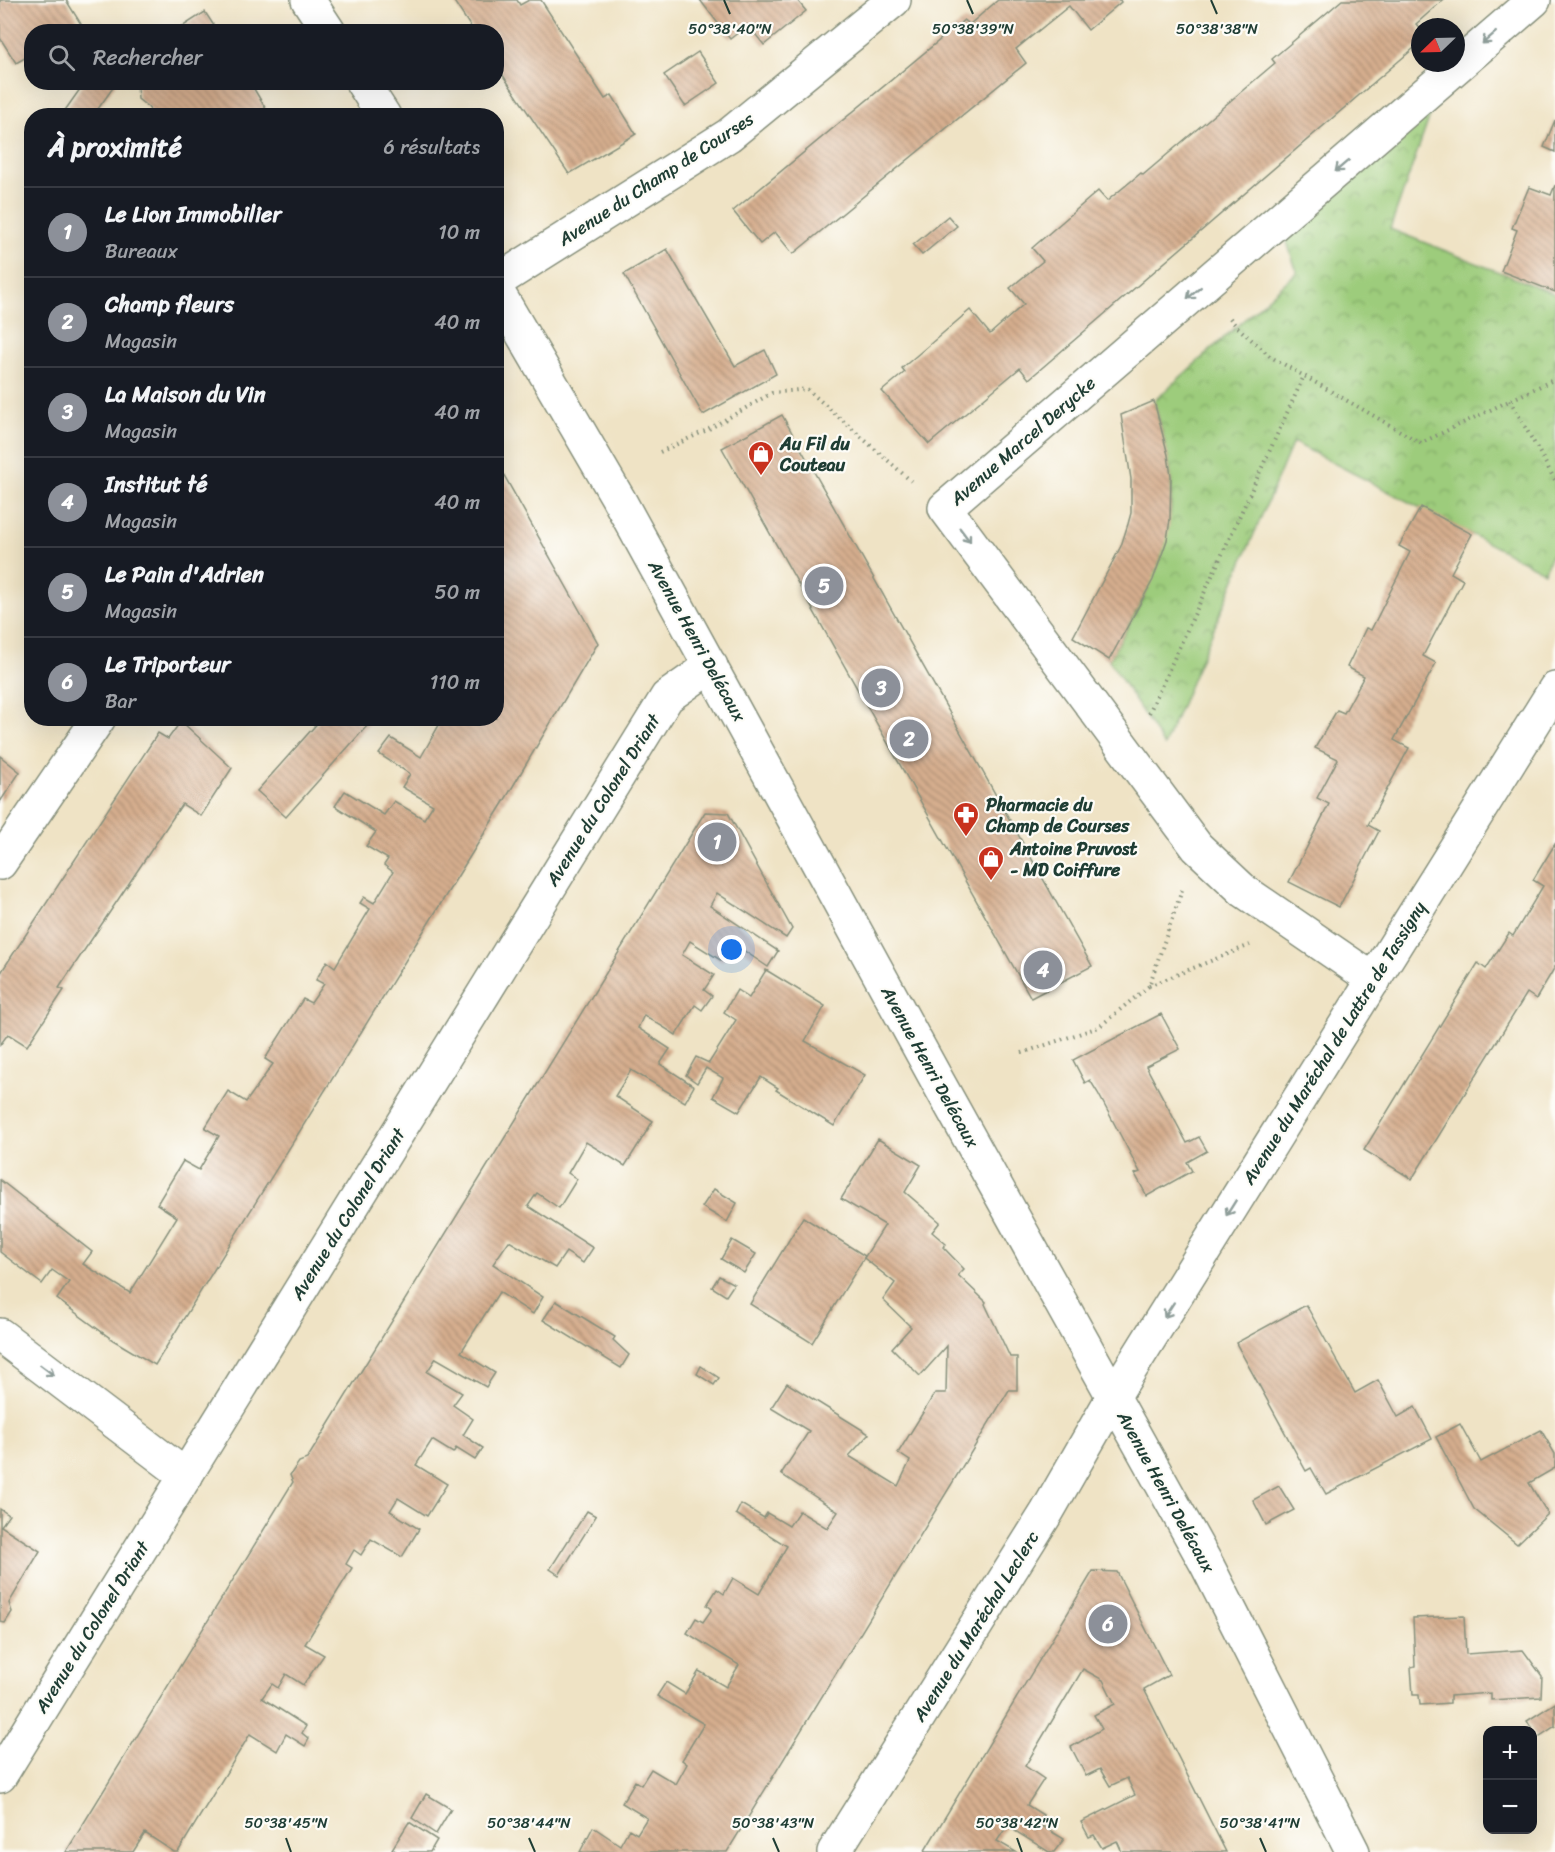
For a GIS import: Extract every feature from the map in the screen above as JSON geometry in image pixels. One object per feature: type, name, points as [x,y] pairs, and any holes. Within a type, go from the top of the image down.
[{"type":"street","points":[[308,0],[324,24]]},
{"type":"street","name":"Avenue du Champ de Courses","points":[[504,277],[729,135],[894,0]]},
{"type":"street","name":"Avenue Marcel Derycke","points":[[1374,980],[1244,891],[1197,847],[945,508],[1534,0]]},
{"type":"street","points":[[367,90],[379,108]]},
{"type":"street","name":"Avenue Henri Delécaux","points":[[504,303],[618,498],[938,1082],[1207,1565],[1353,1852]]},
{"type":"street","name":"Avenue du Colonel Driant","points":[[0,1776],[667,698],[711,666]]},
{"type":"street","name":"Avenue du Maréchal de Lattre de Tassigny","points":[[1113,1396],[1555,689]]},
{"type":"street","points":[[0,863],[94,726]]},
{"type":"street","points":[[0,1335],[186,1476]]},
{"type":"street","name":"Avenue du Maréchal Leclerc","points":[[834,1852],[1052,1503],[1113,1396]]},
{"type":"path","points":[[1205,284],[1236,326],[1271,357],[1421,443],[1555,379]]},
{"type":"path","points":[[1127,754],[1146,719],[1304,376]]},
{"type":"path","points":[[660,452],[707,430],[772,393],[807,389],[903,475],[945,508]]},
{"type":"path","points":[[1510,400],[1555,480]]},
{"type":"path","points":[[1149,986],[1197,847]]},
{"type":"path","points":[[1022,1053],[1099,1027],[1149,986],[1295,927]]},
{"type":"green space","points":[[1438,93],[1390,229],[1555,294],[1555,546],[1544,572],[1293,442],[1164,746],[1109,660],[1155,573],[1168,528],[1171,504],[1170,467],[1154,401],[1297,272],[1284,233]]},
{"type":"building","points":[[0,0],[66,0],[81,24],[24,24],[24,58],[16,63],[0,38]]},
{"type":"building","points":[[453,0],[517,0],[520,5],[529,0],[541,0],[605,99],[612,95],[636,134],[569,174],[504,77],[504,24],[469,24]]},
{"type":"building","points":[[700,0],[797,0],[806,11],[764,45],[748,25],[730,39]]},
{"type":"building","points":[[998,0],[1120,0],[1121,2],[1088,30],[1069,6],[1016,49],[1026,63],[793,254],[775,232],[760,244],[733,211],[964,20],[970,24]]},
{"type":"building","points":[[1342,0],[1443,0],[1423,18],[1411,18],[1411,51],[1029,379],[1020,368],[929,444],[882,391],[905,372],[902,368],[970,310],[990,334],[1024,304],[1010,288],[1043,261],[1032,248],[1098,191],[1107,201],[1141,173],[1143,175],[1275,63],[1272,59]]},
{"type":"building","points":[[205,12],[213,24],[186,24]]},
{"type":"building","points":[[698,52],[719,83],[685,106],[664,75]]},
{"type":"building","points":[[79,90],[111,90],[99,108],[67,108]]},
{"type":"building","points":[[137,90],[255,90],[265,108],[149,108],[138,99]]},
{"type":"building","points":[[1555,120],[1555,152],[1544,147]]},
{"type":"building","points":[[1555,185],[1555,292],[1501,271],[1517,230],[1512,228],[1529,187],[1551,195]]},
{"type":"building","points":[[948,216],[957,226],[922,255],[913,245]]},
{"type":"building","points":[[667,249],[735,366],[765,350],[776,374],[703,415],[624,274]]},
{"type":"building","points":[[1154,401],[1171,476],[1167,540],[1153,580],[1109,660],[1073,637],[1121,546],[1131,513],[1131,479],[1121,415]]},
{"type":"building","points":[[782,415],[1092,966],[1031,998],[722,448]]},
{"type":"building","points":[[504,475],[598,643],[503,803],[155,1365],[113,1340],[57,1299],[69,1282],[52,1270],[42,1284],[0,1252],[0,1180],[92,1252],[83,1264],[130,1293],[177,1217],[157,1204],[183,1161],[199,1170],[219,1136],[205,1128],[228,1091],[246,1102],[273,1064],[265,1059],[303,999],[311,1003],[324,984],[316,980],[327,961],[335,967],[370,909],[360,903],[364,897],[374,903],[393,872],[384,865],[388,859],[366,846],[376,832],[335,806],[345,791],[384,815],[394,801],[424,819],[433,805],[402,787],[410,774],[379,754],[391,738],[421,757],[438,726],[504,726]]},
{"type":"building","points":[[1421,507],[1472,534],[1451,573],[1463,580],[1423,656],[1436,663],[1394,740],[1409,748],[1368,825],[1379,831],[1339,907],[1289,882],[1329,804],[1317,798],[1338,759],[1315,748],[1337,710],[1344,713],[1364,676],[1347,667],[1366,628],[1371,630],[1410,552],[1399,546]]},
{"type":"building","points":[[177,726],[186,726],[232,768],[201,816],[182,804],[59,988],[64,990],[27,1046],[8,1034],[0,1045],[0,974],[158,733],[168,739]]},
{"type":"building","points":[[315,726],[367,726],[286,817],[257,791]]},
{"type":"building","points":[[0,756],[20,772],[0,802]]},
{"type":"building","points":[[705,812],[728,813],[792,929],[786,938],[717,893],[710,906],[778,951],[768,967],[734,944],[722,961],[690,941],[682,955],[714,975],[704,990],[712,996],[702,1010],[695,1005],[676,1035],[644,1015],[638,1028],[670,1049],[660,1064],[694,1086],[685,1102],[631,1070],[615,1096],[653,1121],[625,1166],[586,1142],[568,1173],[577,1179],[559,1208],[537,1193],[528,1206],[593,1248],[583,1263],[566,1252],[555,1268],[509,1241],[493,1264],[543,1297],[533,1314],[499,1292],[461,1352],[495,1373],[486,1387],[436,1358],[427,1372],[462,1393],[453,1405],[473,1419],[463,1435],[483,1448],[475,1460],[456,1448],[453,1453],[432,1440],[416,1465],[447,1484],[427,1516],[398,1498],[390,1511],[419,1529],[402,1557],[371,1539],[361,1555],[354,1550],[346,1564],[352,1568],[305,1644],[324,1655],[303,1685],[286,1674],[278,1688],[272,1684],[262,1698],[306,1726],[302,1733],[309,1739],[305,1746],[286,1734],[277,1751],[250,1734],[178,1852],[174,1852],[145,1833],[133,1852],[66,1852],[293,1482],[290,1475],[299,1462],[307,1459]]},
{"type":"building","points":[[1555,844],[1555,967],[1536,999],[1527,993],[1412,1179],[1364,1150],[1478,963],[1486,969],[1509,933],[1513,936],[1543,886],[1533,880]]},
{"type":"building","points":[[766,970],[825,1006],[805,1041],[865,1075],[834,1126],[776,1090],[778,1088],[761,1077],[739,1112],[713,1097],[723,1078],[706,1068],[697,1083],[686,1075],[696,1057],[709,1063],[736,1020],[724,1012],[737,990],[749,998]]},
{"type":"building","points":[[1161,1014],[1180,1049],[1146,1066],[1187,1143],[1199,1137],[1207,1151],[1187,1162],[1192,1171],[1147,1196],[1135,1174],[1140,1172],[1098,1093],[1090,1080],[1085,1083],[1073,1060]]},
{"type":"building","points":[[878,1139],[921,1165],[905,1192],[940,1222],[932,1232],[946,1244],[943,1247],[964,1269],[958,1275],[986,1302],[1010,1357],[1017,1357],[1017,1390],[1009,1390],[727,1852],[580,1852],[593,1827],[620,1845],[629,1829],[637,1834],[647,1818],[622,1803],[635,1781],[641,1785],[651,1769],[676,1784],[687,1764],[682,1760],[704,1724],[657,1696],[666,1682],[685,1694],[699,1671],[726,1687],[739,1665],[687,1633],[696,1618],[703,1622],[712,1609],[707,1605],[717,1589],[724,1594],[733,1578],[759,1594],[787,1546],[736,1514],[741,1504],[764,1518],[767,1513],[789,1526],[799,1511],[827,1528],[838,1512],[781,1474],[809,1431],[771,1408],[787,1383],[869,1434],[849,1456],[898,1486],[910,1461],[898,1453],[935,1393],[946,1393],[947,1346],[920,1376],[892,1348],[911,1327],[883,1300],[895,1283],[864,1258],[885,1225],[841,1199]]},
{"type":"building","points":[[714,1189],[737,1203],[727,1222],[702,1207]]},
{"type":"building","points":[[803,1217],[865,1256],[812,1343],[750,1304]]},
{"type":"building","points":[[732,1240],[756,1254],[744,1273],[721,1259]]},
{"type":"building","points":[[719,1276],[734,1284],[726,1296],[712,1287]]},
{"type":"building","points":[[556,1301],[615,1337],[613,1340],[629,1355],[621,1368],[543,1320]]},
{"type":"building","points":[[1306,1305],[1355,1393],[1378,1380],[1398,1417],[1415,1407],[1432,1439],[1326,1494],[1311,1468],[1306,1471],[1236,1343]]},
{"type":"building","points":[[701,1366],[719,1378],[714,1385],[697,1374]]},
{"type":"building","points":[[1460,1424],[1481,1462],[1541,1430],[1555,1454],[1555,1468],[1529,1483],[1548,1514],[1517,1544],[1474,1509],[1436,1437]]},
{"type":"building","points":[[1279,1486],[1294,1510],[1266,1525],[1253,1500]]},
{"type":"building","points":[[0,1509],[9,1515],[1,1526],[40,1551],[9,1603],[12,1612],[5,1623],[0,1622]]},
{"type":"building","points":[[587,1511],[596,1516],[559,1575],[550,1569]]},
{"type":"building","points":[[1093,1571],[1117,1572],[1169,1675],[1144,1689],[1226,1852],[1122,1852],[1117,1841],[1102,1848],[1094,1835],[1089,1837],[1081,1822],[1135,1795],[1127,1778],[1110,1786],[1100,1769],[1086,1776],[1071,1747],[1102,1729],[1094,1715],[1115,1704],[1103,1680],[1083,1669],[1025,1766],[1044,1779],[1027,1805],[1043,1815],[1037,1823],[1064,1839],[1054,1852],[1049,1852],[1007,1826],[997,1841],[1016,1852],[924,1852]]},
{"type":"building","points":[[1464,1616],[1466,1654],[1523,1650],[1542,1676],[1541,1697],[1491,1700],[1491,1693],[1450,1696],[1450,1703],[1420,1705],[1419,1695],[1413,1695],[1411,1667],[1415,1666],[1413,1618]]},
{"type":"building","points":[[1555,1703],[1555,1726],[1537,1738],[1537,1726],[1530,1726],[1527,1721]]},
{"type":"building","points":[[426,1794],[451,1809],[436,1834],[412,1818]]},
{"type":"building","points":[[409,1822],[437,1840],[430,1852],[397,1852],[392,1849]]},
{"type":"place","name":"Au Fil du Couteau","points":[[761,477]]},
{"type":"place","name":"Le Pain d'Adrien","points":[[824,586]]},
{"type":"place","name":"La Maison du Vin","points":[[881,688]]},
{"type":"place","name":"Champ fleurs","points":[[909,739]]},
{"type":"place","name":"Pharmacie du Champ de Courses","points":[[966,838]]},
{"type":"place","name":"Le Lion Immobilier","points":[[717,842]]},
{"type":"place","name":"Antoine Pruvost - MD Coiffure","points":[[991,882]]},
{"type":"place","name":"Institut té","points":[[1043,970]]},
{"type":"place","name":"Le Triporteur","points":[[1108,1624]]}]
